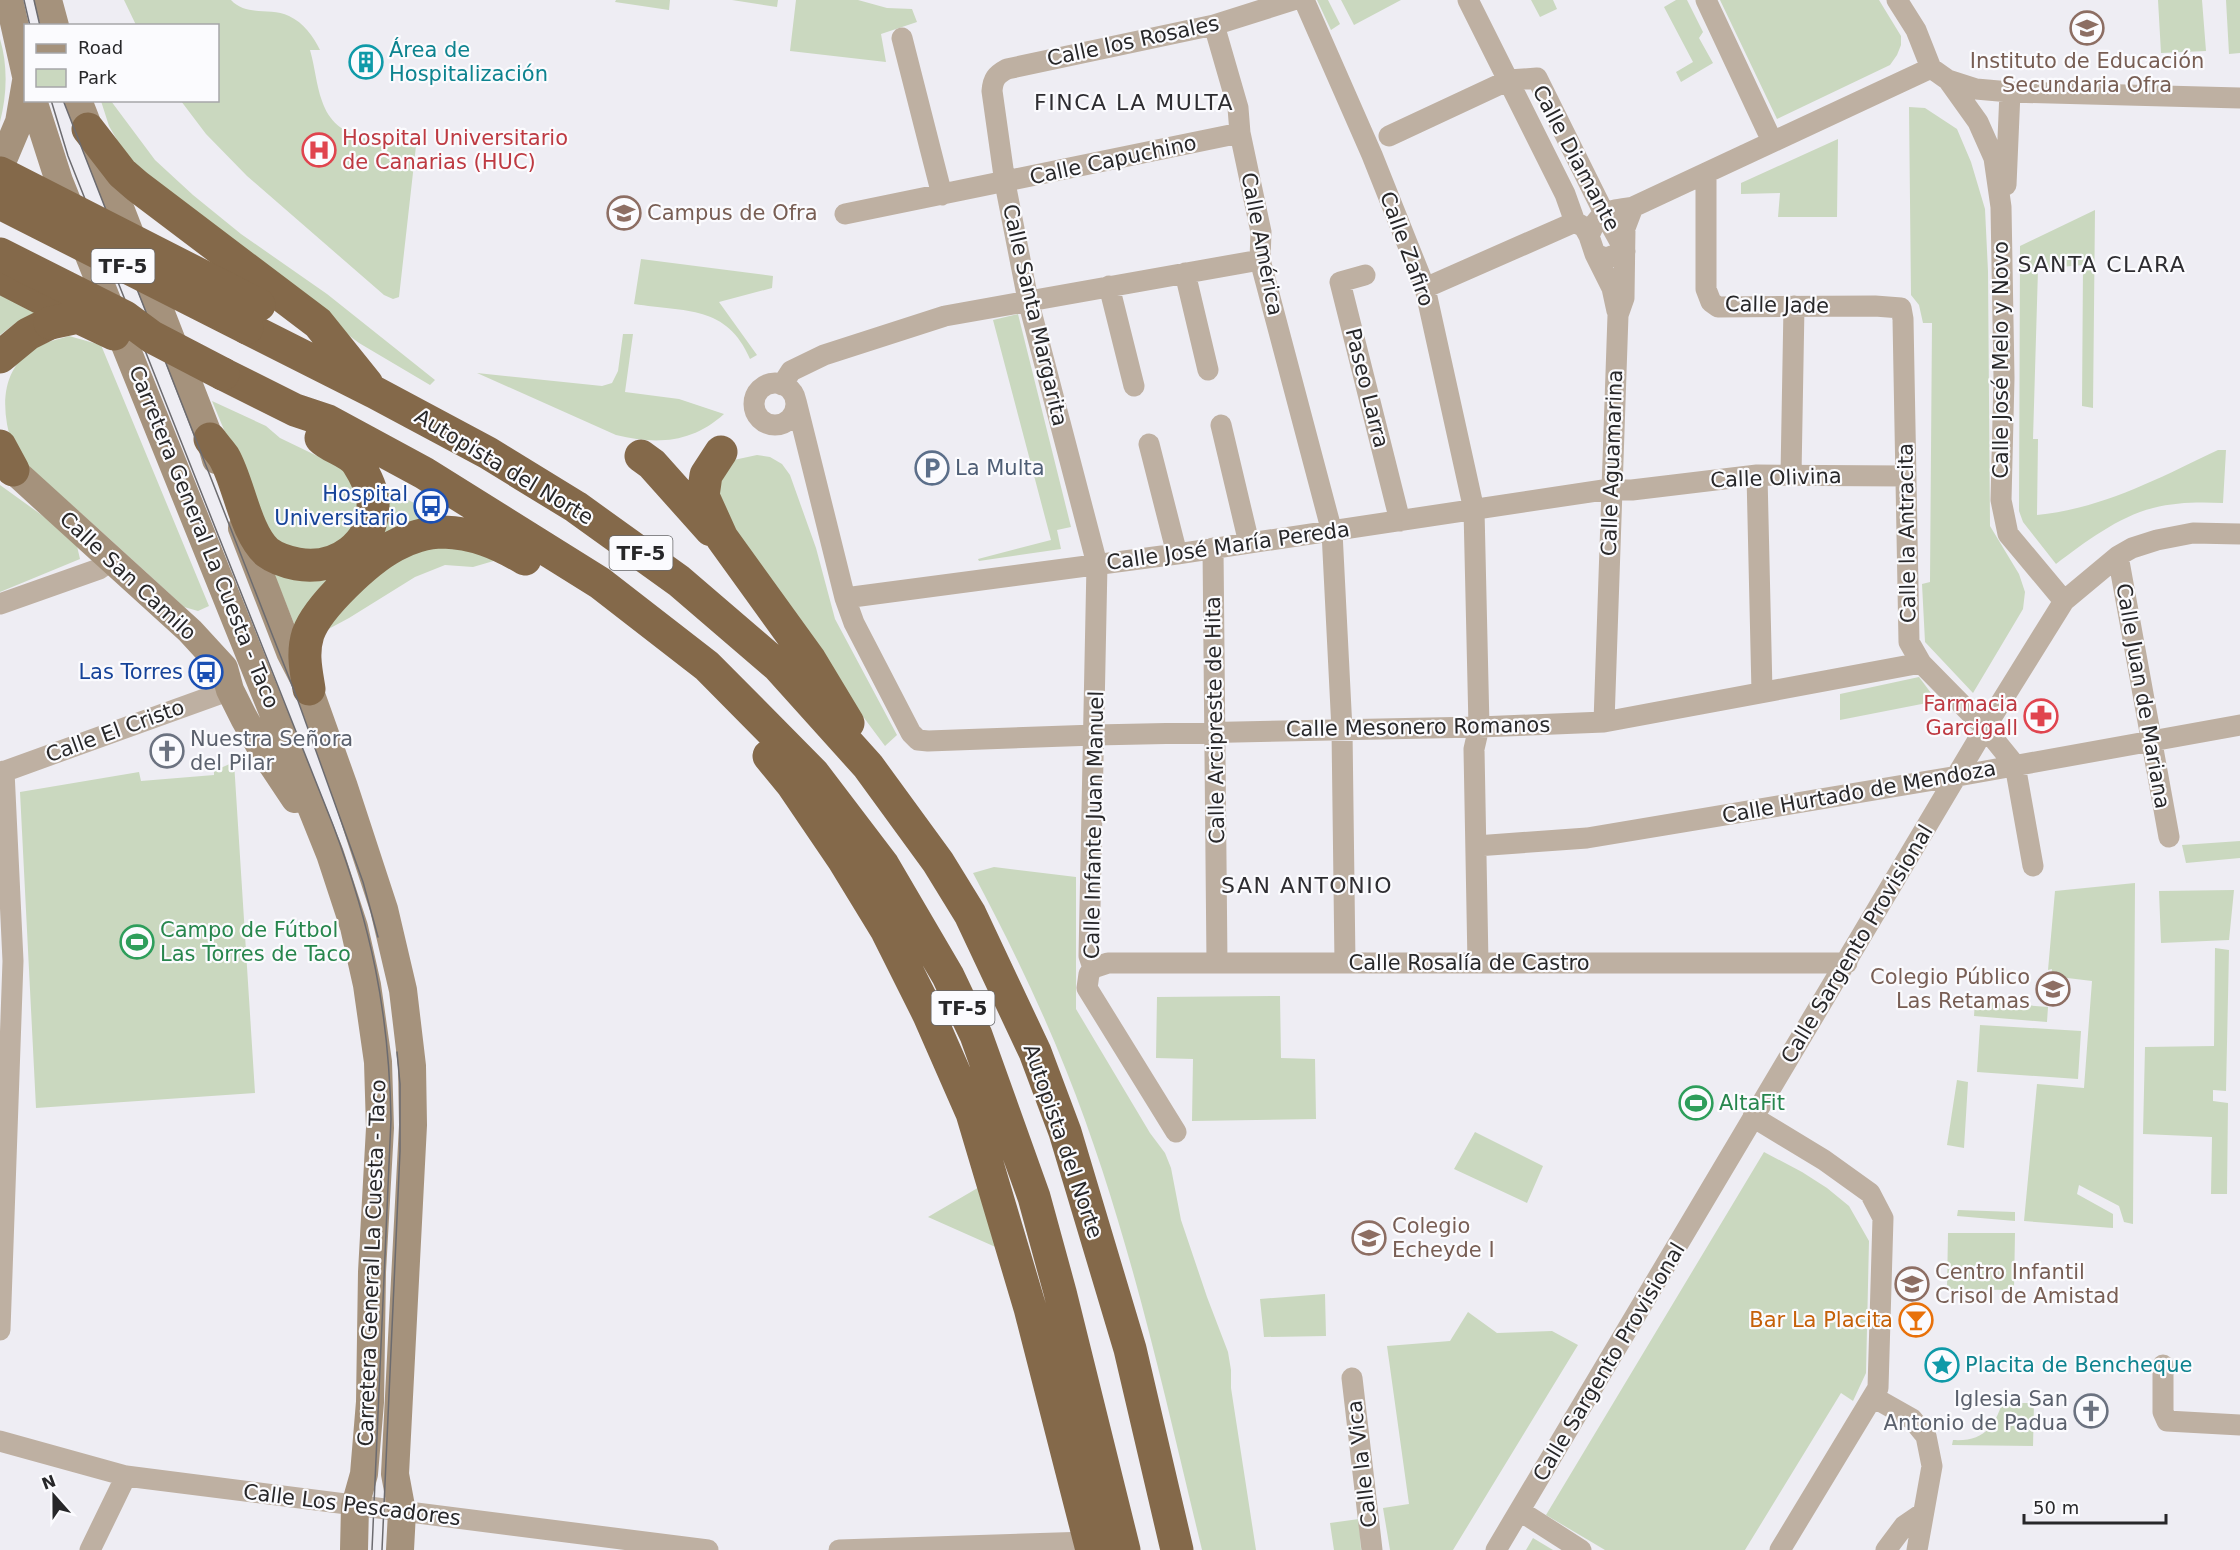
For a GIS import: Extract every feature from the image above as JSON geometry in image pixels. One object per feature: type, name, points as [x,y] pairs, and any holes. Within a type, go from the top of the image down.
[{"type":"highway","points":[[83,115],[122,173],[318,323],[374,392]]},
{"type":"highway","points":[[0,173],[253,316],[333,341]]},
{"type":"highway","name":"Autopista del Norte","points":[[0,203],[253,316],[374,392],[488,453],[576,507],[679,580],[778,666],[868,766],[938,862],[970,914],[1035,1052],[1065,1132],[1130,1349],[1177,1550]]},
{"type":"highway","name":"TF-5","points":[[0,254],[125,318],[152,337],[223,374],[295,410],[328,421],[424,473],[600,584],[707,666],[813,773],[883,865],[948,976],[976,1035],[1034,1197],[1124,1550]]},
{"type":"highway","points":[[0,277],[64,320],[115,334],[152,337]]},
{"type":"highway","points":[[0,357],[28,334],[64,320]]},
{"type":"highway","points":[[210,439],[224,458],[256,540],[268,553],[288,562],[312,567],[334,563],[355,548],[364,536],[371,520],[373,501],[371,492],[356,461],[323,441],[295,410]]},
{"type":"highway","points":[[721,452],[706,475],[703,496],[722,538],[810,660],[843,711],[868,766]]},
{"type":"highway","points":[[641,456],[652,464],[709,529],[722,538]]},
{"type":"highway","points":[[309,689],[304,656],[311,627],[324,607],[382,554],[407,540],[441,532],[480,536],[503,546],[567,585],[600,584]]},
{"type":"highway","points":[[707,666],[732,716],[759,743],[792,784],[843,859],[887,931],[929,1015],[972,1113],[1030,1308],[1091,1546]]},
{"type":"main road","points":[[48,0],[54,24]]},
{"type":"main road","points":[[7,5],[24,69]]},
{"type":"main road","points":[[0,166],[19,122],[24,93]]},
{"type":"main road","name":"Carretera General La Cuesta - Taco","points":[[34,102],[59,181],[330,854],[354,927],[367,985],[378,1062],[380,1128],[372,1272],[370,1402],[364,1474],[355,1506],[354,1550]]},
{"type":"main road","name":"Carretera General La Cuesta - Taco","points":[[83,115],[210,439],[216,461],[290,652],[309,689],[384,909],[402,990],[412,1066],[413,1125],[395,1474],[402,1512],[400,1550]]},
{"type":"main road","name":"Calle San Camilo","points":[[3,459],[204,645],[224,668],[230,690],[261,748],[330,854]]},
{"type":"street","name":"Calle los Rosales","points":[[1007,69],[1214,25],[1293,0]]},
{"type":"street","name":"Calle Zafiro","points":[[1304,0],[1425,288],[1474,510],[1479,727],[1474,749],[1478,963]]},
{"type":"street","points":[[1468,0],[1612,288],[1618,315]]},
{"type":"street","points":[[1706,0],[1772,141]]},
{"type":"street","points":[[1897,0],[1940,74],[1978,122],[1994,158],[2001,207]]},
{"type":"street","name":"Calle América","points":[[1214,25],[1238,108],[1240,133],[1260,232],[1260,260],[1332,532],[1342,730],[1345,963]]},
{"type":"street","points":[[1905,80],[1913,53],[1916,30]]},
{"type":"street","points":[[902,38],[942,195]]},
{"type":"street","name":"Calle Santa Margarita","points":[[1007,69],[997,75],[993,81],[992,91],[1005,183],[1028,300],[1098,564]]},
{"type":"street","points":[[1425,288],[1586,237],[1596,219],[1604,213],[1633,207],[1905,80],[1940,74],[1976,89],[2010,92],[2240,98]]},
{"type":"street","name":"Calle Diamante","points":[[1389,136],[1509,80],[1537,78],[1625,251]]},
{"type":"street","points":[[2001,207],[2008,177],[2010,92]]},
{"type":"street","name":"Calle Capuchino","points":[[845,214],[1240,133]]},
{"type":"street","name":"Calle Jade","points":[[1706,173],[1706,289],[1711,302],[1718,307],[1900,308]]},
{"type":"street","name":"Calle Aguamarina","points":[[1604,722],[1610,489],[1616,412],[1618,315],[1624,298],[1625,228],[1633,207]]},
{"type":"street","name":"Calle José Melo y Novo","points":[[2001,207],[2004,378],[2001,500],[2008,534],[2064,600]]},
{"type":"street","points":[[1586,237],[1606,258],[1625,251]]},
{"type":"street","points":[[782,385],[791,371],[824,356],[945,316],[1260,260]]},
{"type":"street","points":[[1185,273],[1208,370]]},
{"type":"street","name":"Paseo Larra","points":[[1365,276],[1340,282],[1400,521]]},
{"type":"street","points":[[1109,286],[1134,386]]},
{"type":"street","points":[[1791,475],[1794,306]]},
{"type":"street","name":"Calle la Antracita","points":[[1900,308],[1903,319],[1909,642],[1922,663],[1985,728],[2015,765]]},
{"type":"street","points":[[796,401],[795,411],[789,420],[780,425],[763,422],[754,407],[755,398],[762,388],[771,384],[788,388],[796,401],[845,598]]},
{"type":"street","points":[[1221,425],[1249,543]]},
{"type":"street","points":[[1149,444],[1177,554]]},
{"type":"street","points":[[1756,475],[1761,692]]},
{"type":"street","name":"Calle Olivina","points":[[1610,489],[1632,490],[1756,475],[1906,476]]},
{"type":"street","name":"Calle José María Pereda","points":[[845,598],[1332,532],[1610,489]]},
{"type":"street","points":[[2240,516],[2240,522]]},
{"type":"street","name":"Calle Sargento Provisional","points":[[1496,1550],[1985,728],[2064,600],[2118,556],[2132,548],[2193,532],[2240,534]]},
{"type":"street","name":"Calle Arcipreste de Hita","points":[[1213,548],[1217,963]]},
{"type":"street","name":"Calle Juan de Mariana","points":[[2118,556],[2169,837]]},
{"type":"street","points":[[0,604],[99,568],[112,560]]},
{"type":"street","name":"Calle Infante Juan Manuel","points":[[1098,564],[1089,956],[1093,968],[1087,981],[1087,988],[1176,1132]]},
{"type":"street","name":"Calle Mesonero Romanos","points":[[845,598],[854,623],[911,733],[918,740],[928,741],[1604,722],[1922,663]]},
{"type":"street","name":"Calle El Cristo","points":[[2,772],[230,690]]},
{"type":"street","name":"Calle Hurtado de Mendoza","points":[[1476,846],[1587,838],[1958,776],[2240,725]]},
{"type":"street","points":[[2015,765],[2033,866]]},
{"type":"street","points":[[0,1330],[13,961],[2,772]]},
{"type":"street","name":"Calle Rosalía de Castro","points":[[1093,968],[1108,963],[1847,963]]},
{"type":"street","points":[[1753,1117],[1824,1160],[1870,1193],[1883,1218],[1878,1388],[1780,1550]]},
{"type":"street","points":[[2163,1365],[2163,1412],[2167,1421],[2240,1425]]},
{"type":"street","name":"Calle la Vica","points":[[1352,1378],[1372,1550]]},
{"type":"street","points":[[1873,1397],[1912,1419],[1926,1436],[1932,1466],[1917,1550]]},
{"type":"street","name":"Calle Los Pescadores","points":[[0,1441],[126,1476],[708,1550]]},
{"type":"street","points":[[90,1550],[126,1476]]},
{"type":"street","points":[[1520,1511],[1581,1550]]},
{"type":"street","points":[[1886,1550],[1904,1526],[1923,1513]]},
{"type":"street","points":[[839,1550],[1091,1546]]},
{"type":"green space","name":"Hospital Universitario de Canarias (HUC)","points":[[124,0],[231,0],[251,10],[282,13],[299,22],[307,30],[320,50],[310,50],[322,101],[337,125],[360,137],[416,146],[399,297],[393,299],[384,295],[247,176],[206,134],[182,102],[219,102],[219,24],[136,24]]},
{"type":"green space","points":[[616,0],[670,0],[669,10],[615,2]]},
{"type":"green space","points":[[732,0],[778,0],[777,7]]},
{"type":"green space","points":[[796,0],[858,0],[887,8],[912,9],[917,22],[881,34],[886,62],[790,51]]},
{"type":"green space","points":[[1317,0],[1328,0],[1340,24],[1331,30]]},
{"type":"green space","points":[[1341,0],[1401,0],[1354,25]]},
{"type":"green space","points":[[1531,0],[1553,0],[1557,9],[1540,17]]},
{"type":"green space","points":[[1676,0],[1687,0],[1703,32],[1699,38],[1713,63],[1681,82],[1676,72],[1693,62],[1664,7]]},
{"type":"green space","points":[[1720,0],[1879,0],[1901,36],[1901,45],[1890,65],[1777,119]]},
{"type":"green space","points":[[2158,0],[2202,0],[2206,51],[2161,53]]},
{"type":"green space","points":[[2226,0],[2240,0],[2240,53],[2229,54]]},
{"type":"green space","points":[[0,39],[6,80],[0,122]]},
{"type":"green space","points":[[101,102],[112,102],[155,160],[193,195],[241,234],[327,294],[435,380],[430,385],[359,343],[172,202],[124,152],[109,126]]},
{"type":"green space","points":[[1909,107],[1925,108],[1957,129],[1971,162],[1985,209],[1988,271],[1990,526],[2019,574],[2025,592],[2023,609],[1973,693],[1925,642],[1922,584],[1930,582],[1932,323],[1923,323],[1919,305],[1911,295]]},
{"type":"green space","points":[[1838,139],[1837,217],[1778,217],[1780,193],[1741,194],[1741,183]]},
{"type":"green space","points":[[2095,210],[2093,408],[2082,406],[2083,265],[2038,269],[2033,439],[2038,439],[2037,515],[2108,499],[2218,450],[2226,450],[2223,503],[2179,504],[2140,512],[2102,531],[2056,564],[2023,522],[2019,511],[2020,246]]},
{"type":"green space","points":[[641,259],[773,276],[772,288],[719,302],[757,355],[750,359],[741,341],[729,329],[703,314],[634,304]]},
{"type":"green space","points":[[0,292],[39,312],[17,322],[0,335]]},
{"type":"green space","points":[[1018,314],[1071,527],[1057,530],[1061,549],[979,561],[978,559],[1051,540],[993,320]]},
{"type":"green space","points":[[623,334],[633,334],[625,392],[679,399],[724,414],[712,424],[687,436],[660,440],[631,438],[616,435],[477,373],[602,386],[612,383],[618,371]]},
{"type":"green space","points":[[69,336],[101,345],[209,606],[198,611],[184,607],[40,477],[17,453],[12,444],[5,402],[7,388],[17,364],[26,354],[39,346]]},
{"type":"green space","points":[[212,401],[266,426],[280,438],[338,466],[349,476],[357,492],[358,512],[352,528],[340,542],[324,551],[290,551],[267,533]]},
{"type":"green space","points":[[757,455],[770,457],[782,464],[790,475],[816,548],[835,619],[897,735],[885,746],[800,632],[717,510],[721,470],[729,461]]},
{"type":"green space","points":[[0,485],[61,529],[77,546],[80,559],[0,592]]},
{"type":"green space","points":[[385,488],[388,489],[449,522],[371,546]]},
{"type":"green space","points":[[448,544],[497,560],[473,567],[445,565],[415,577],[321,633],[342,605],[402,555]]},
{"type":"green space","points":[[270,564],[340,571],[299,636]]},
{"type":"green space","points":[[1919,677],[1937,701],[1840,720],[1840,694]]},
{"type":"green space","name":"Campo de Fútbol Las Torres de Taco","points":[[234,762],[255,1093],[36,1108],[20,792],[139,772],[141,781],[214,775],[214,771]]},
{"type":"green space","points":[[2240,841],[2240,858],[2186,863],[2182,845]]},
{"type":"green space","points":[[994,867],[1076,877],[1076,1009],[1150,1133],[1165,1153],[1171,1168],[1181,1220],[1228,1352],[1231,1388],[1256,1550],[1202,1550],[1143,1308],[1108,1188],[1056,1045],[1034,995],[973,873]]},
{"type":"green space","points":[[2135,883],[2133,1224],[2124,1222],[2119,1206],[2079,1185],[2077,1194],[2113,1214],[2113,1228],[2024,1221],[2037,1084],[2084,1088],[2092,981],[2051,976],[2052,969],[2048,970],[2055,891]]},
{"type":"green space","points":[[2234,890],[2229,940],[2161,943],[2159,891]]},
{"type":"green space","points":[[2215,948],[2229,950],[2226,1091],[2213,1090],[2213,1101],[2228,1103],[2227,1194],[2211,1194],[2212,1137],[2143,1134],[2145,1047],[2214,1046]]},
{"type":"green space","points":[[1280,996],[1281,1058],[1315,1059],[1316,1119],[1192,1121],[1193,1059],[1156,1058],[1157,997]]},
{"type":"green space","points":[[1975,1001],[2048,1007],[2047,1022],[1974,1016]]},
{"type":"green space","points":[[1980,1025],[2081,1031],[2078,1079],[1977,1072]]},
{"type":"green space","points":[[1957,1080],[1968,1082],[1964,1148],[1947,1145]]},
{"type":"green space","points":[[1475,1132],[1543,1166],[1527,1203],[1454,1169]]},
{"type":"green space","points":[[1764,1152],[1802,1172],[1849,1206],[1869,1241],[1866,1373],[1853,1401],[1841,1393],[1745,1550],[1605,1550],[1546,1515]]},
{"type":"green space","points":[[981,1186],[1000,1249],[928,1217]]},
{"type":"green space","points":[[1958,1210],[2015,1212],[2015,1221],[1957,1216]]},
{"type":"green space","points":[[1948,1233],[2015,1233],[2014,1290],[1947,1289]]},
{"type":"green space","points":[[1325,1294],[1326,1336],[1264,1337],[1260,1299]]},
{"type":"green space","points":[[1468,1312],[1497,1333],[1552,1331],[1578,1345],[1453,1550],[1390,1550],[1383,1508],[1409,1504],[1387,1346],[1450,1341]]},
{"type":"green space","points":[[2004,1397],[2010,1403],[2034,1403],[2033,1446],[1952,1445],[1953,1440],[1973,1438],[1988,1430],[1997,1416]]},
{"type":"green space","points":[[1359,1519],[1361,1550],[1334,1550],[1330,1523]]},
{"type":"green space","points":[[1533,1538],[1553,1550],[1526,1550]]},
{"type":"tram line","points":[[24,0],[30,24]]},
{"type":"tram line","points":[[34,0],[40,24]]},
{"type":"tram line","points":[[52,102],[68,156],[333,825],[358,898],[376,969],[386,1042],[391,1119],[372,1550]]},
{"type":"tram line","points":[[64,102],[297,698],[363,882],[378,937]]},
{"type":"tram line","points":[[382,1550],[400,1151],[400,1084],[397,1052]]},
{"type":"place","name":"Instituto de Educación Secundaria Ofra","points":[[2087,28]]},
{"type":"place","name":"Área de Hospitalización","points":[[366,62]]},
{"type":"place","name":"Hospital Universitario de Canarias (HUC)","points":[[319,150]]},
{"type":"place","name":"Campus de Ofra","points":[[624,213]]},
{"type":"place","name":"La Multa","points":[[932,468]]},
{"type":"place","name":"Hospital Universitario","points":[[431,506]]},
{"type":"place","name":"Las Torres","points":[[206,672]]},
{"type":"place","name":"Farmacia Garcigall","points":[[2041,716]]},
{"type":"place","name":"Nuestra Señora del Pilar","points":[[167,751]]},
{"type":"place","name":"Campo de Fútbol Las Torres de Taco","points":[[137,942]]},
{"type":"place","name":"Colegio Público Las Retamas","points":[[2053,989]]},
{"type":"place","name":"AltaFit","points":[[1696,1103]]},
{"type":"place","name":"Colegio Echeyde I","points":[[1369,1238]]},
{"type":"place","name":"Centro Infantil Crisol de Amistad","points":[[1912,1284]]},
{"type":"place","name":"Bar La Placita","points":[[1916,1320]]},
{"type":"place","name":"Placita de Bencheque","points":[[1942,1365]]},
{"type":"place","name":"Iglesia San Antonio de Padua","points":[[2091,1411]]},
{"type":"district","name":"FINCA LA MULTA","points":[[1134,102]]},
{"type":"district","name":"SANTA CLARA","points":[[2102,264]]},
{"type":"district","name":"SAN ANTONIO","points":[[1307,885]]}]
